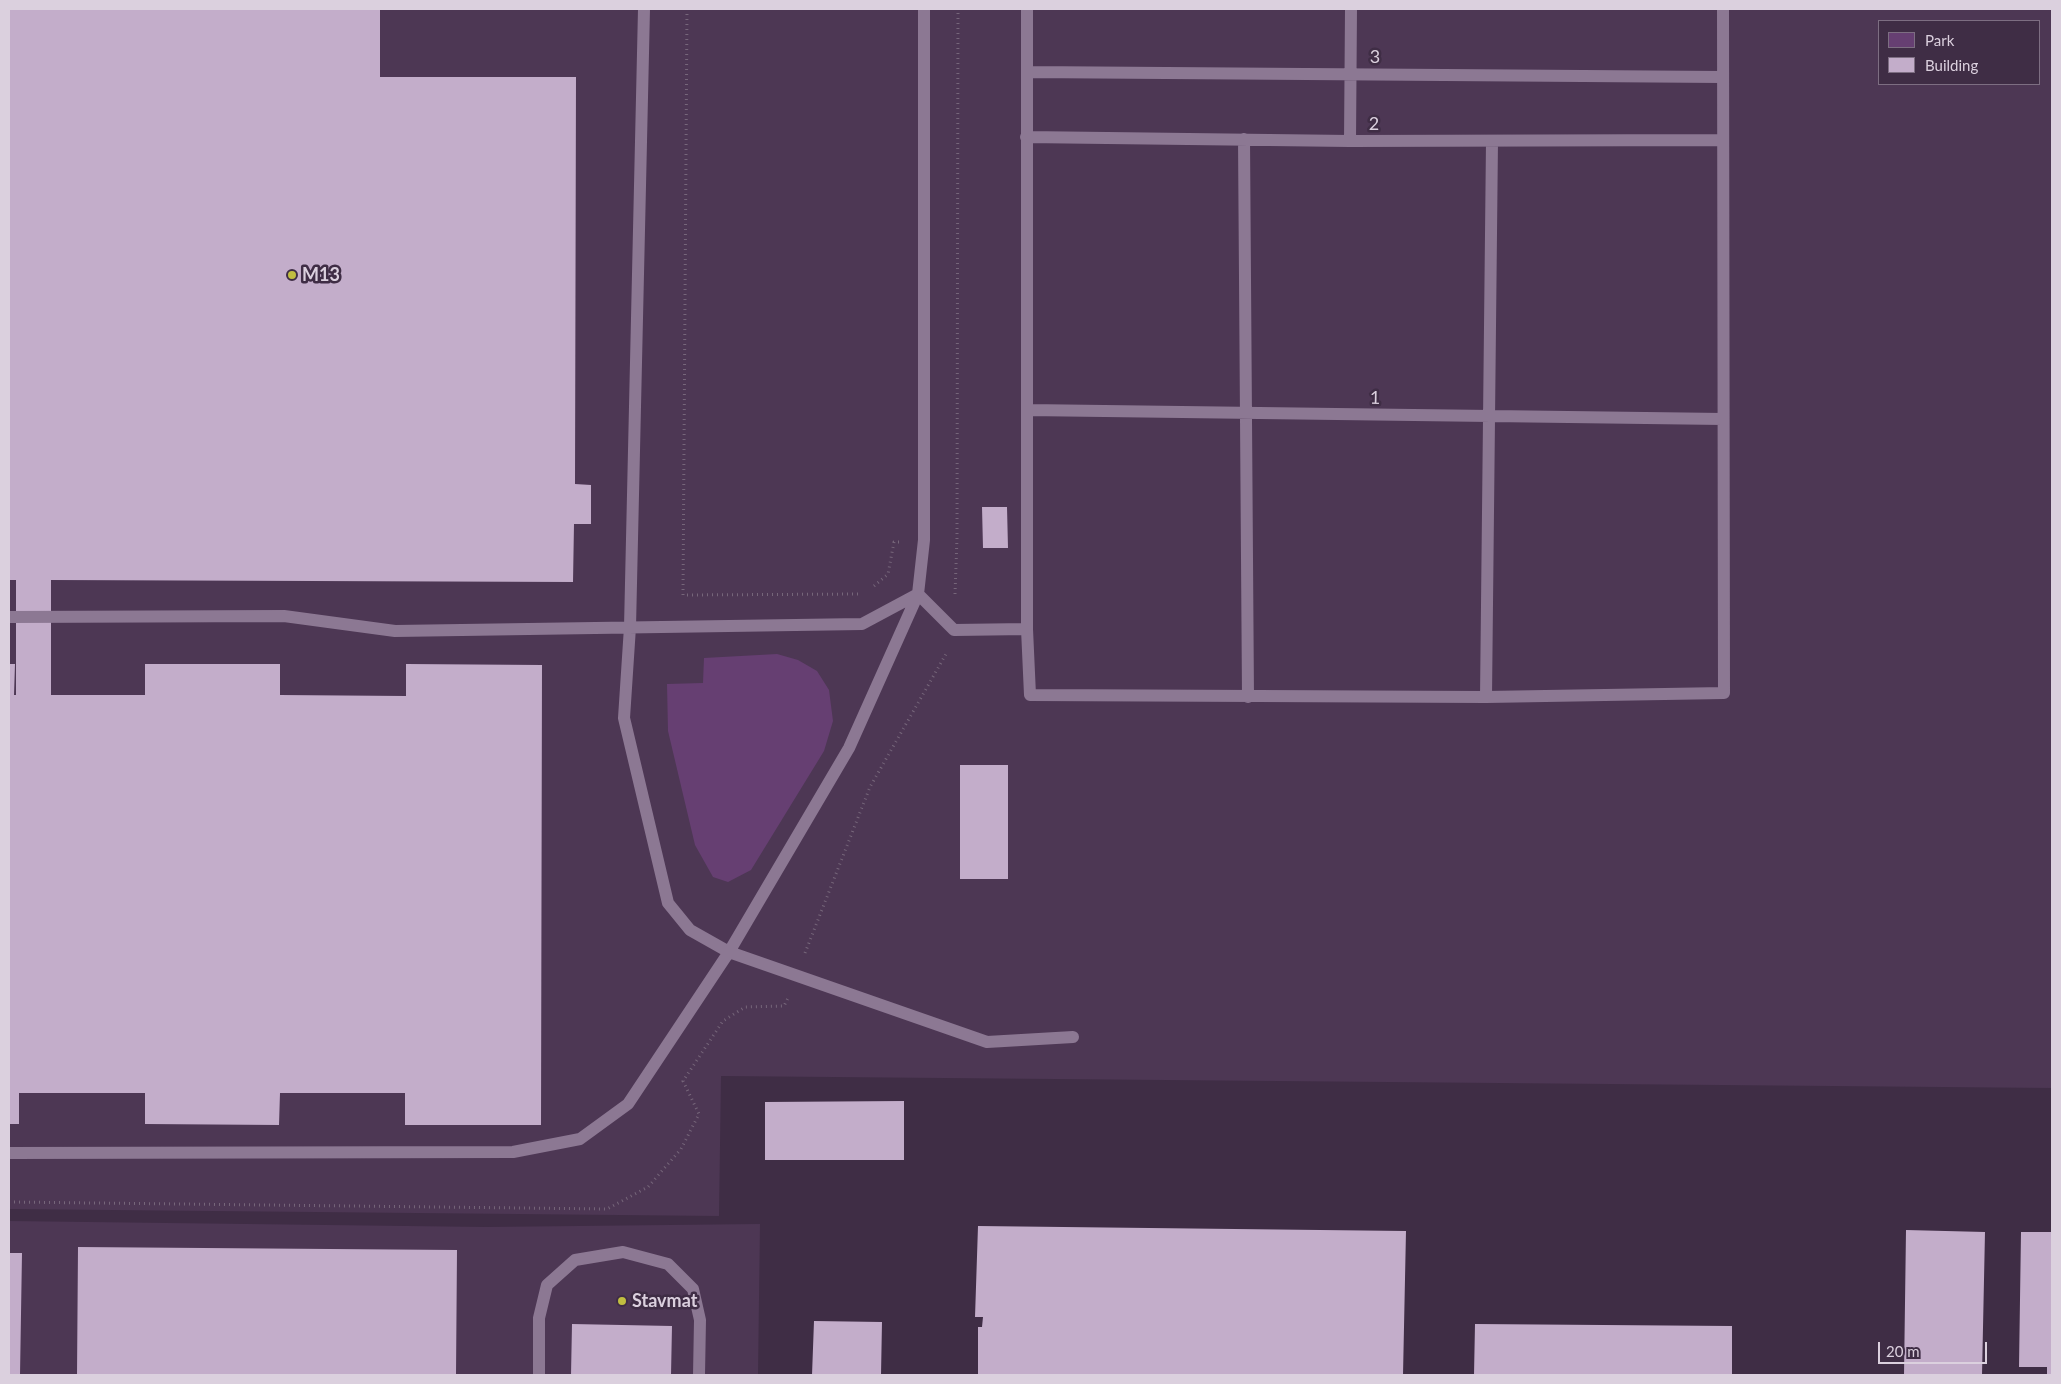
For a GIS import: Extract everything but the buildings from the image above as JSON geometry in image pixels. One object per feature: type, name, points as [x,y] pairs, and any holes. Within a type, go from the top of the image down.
[{"type":"lane","points":[[644,9],[630,628],[624,718],[668,903],[690,930],[729,952],[987,1042],[1073,1037]]},
{"type":"lane","points":[[9,1153],[513,1152],[580,1139],[628,1104],[729,952],[849,748],[918,594],[924,540],[924,9]]},
{"type":"lane","points":[[1027,9],[1027,629],[1030,695],[1248,697],[1486,697],[1724,693],[1723,9]]},
{"type":"lane","points":[[1350,141],[1351,9]]},
{"type":"lane","name":"3","points":[[1027,72],[1722,77]]},
{"type":"lane","name":"2","points":[[1026,137],[1350,141],[1722,140]]},
{"type":"lane","points":[[1244,139],[1248,697]]},
{"type":"lane","points":[[1486,697],[1492,141]]},
{"type":"lane","name":"1","points":[[1027,410],[1723,419]]},
{"type":"lane","points":[[9,617],[284,616],[395,630],[862,624],[918,594]]},
{"type":"lane","points":[[918,594],[954,630],[1027,629]]},
{"type":"lane","points":[[538,1375],[539,1318],[548,1285],[575,1260],[623,1252],[668,1264],[692,1289],[700,1320],[699,1375]]},
{"type":"path","points":[[687,9],[683,595],[865,594]]},
{"type":"path","points":[[9,1202],[607,1209],[648,1187],[681,1149],[699,1114],[683,1081],[724,1021],[745,1007],[784,1006],[870,787],[945,656],[954,630],[957,538],[958,9]]},
{"type":"path","points":[[871,589],[888,574],[894,542],[957,538]]},
{"type":"shaded area","points":[[9,9],[2052,9],[2052,1088],[721,1076],[719,1216],[9,1209]]},
{"type":"shaded area","points":[[9,1221],[486,1227],[760,1224],[758,1375],[9,1375]]},
{"type":"green space","points":[[777,654],[798,660],[817,671],[829,690],[833,721],[824,751],[751,870],[728,882],[713,877],[695,845],[668,731],[667,684],[703,683],[704,658]]},
{"type":"place","name":"M13","points":[[292,275]]},
{"type":"place","name":"Stavmat","points":[[622,1301]]}]
